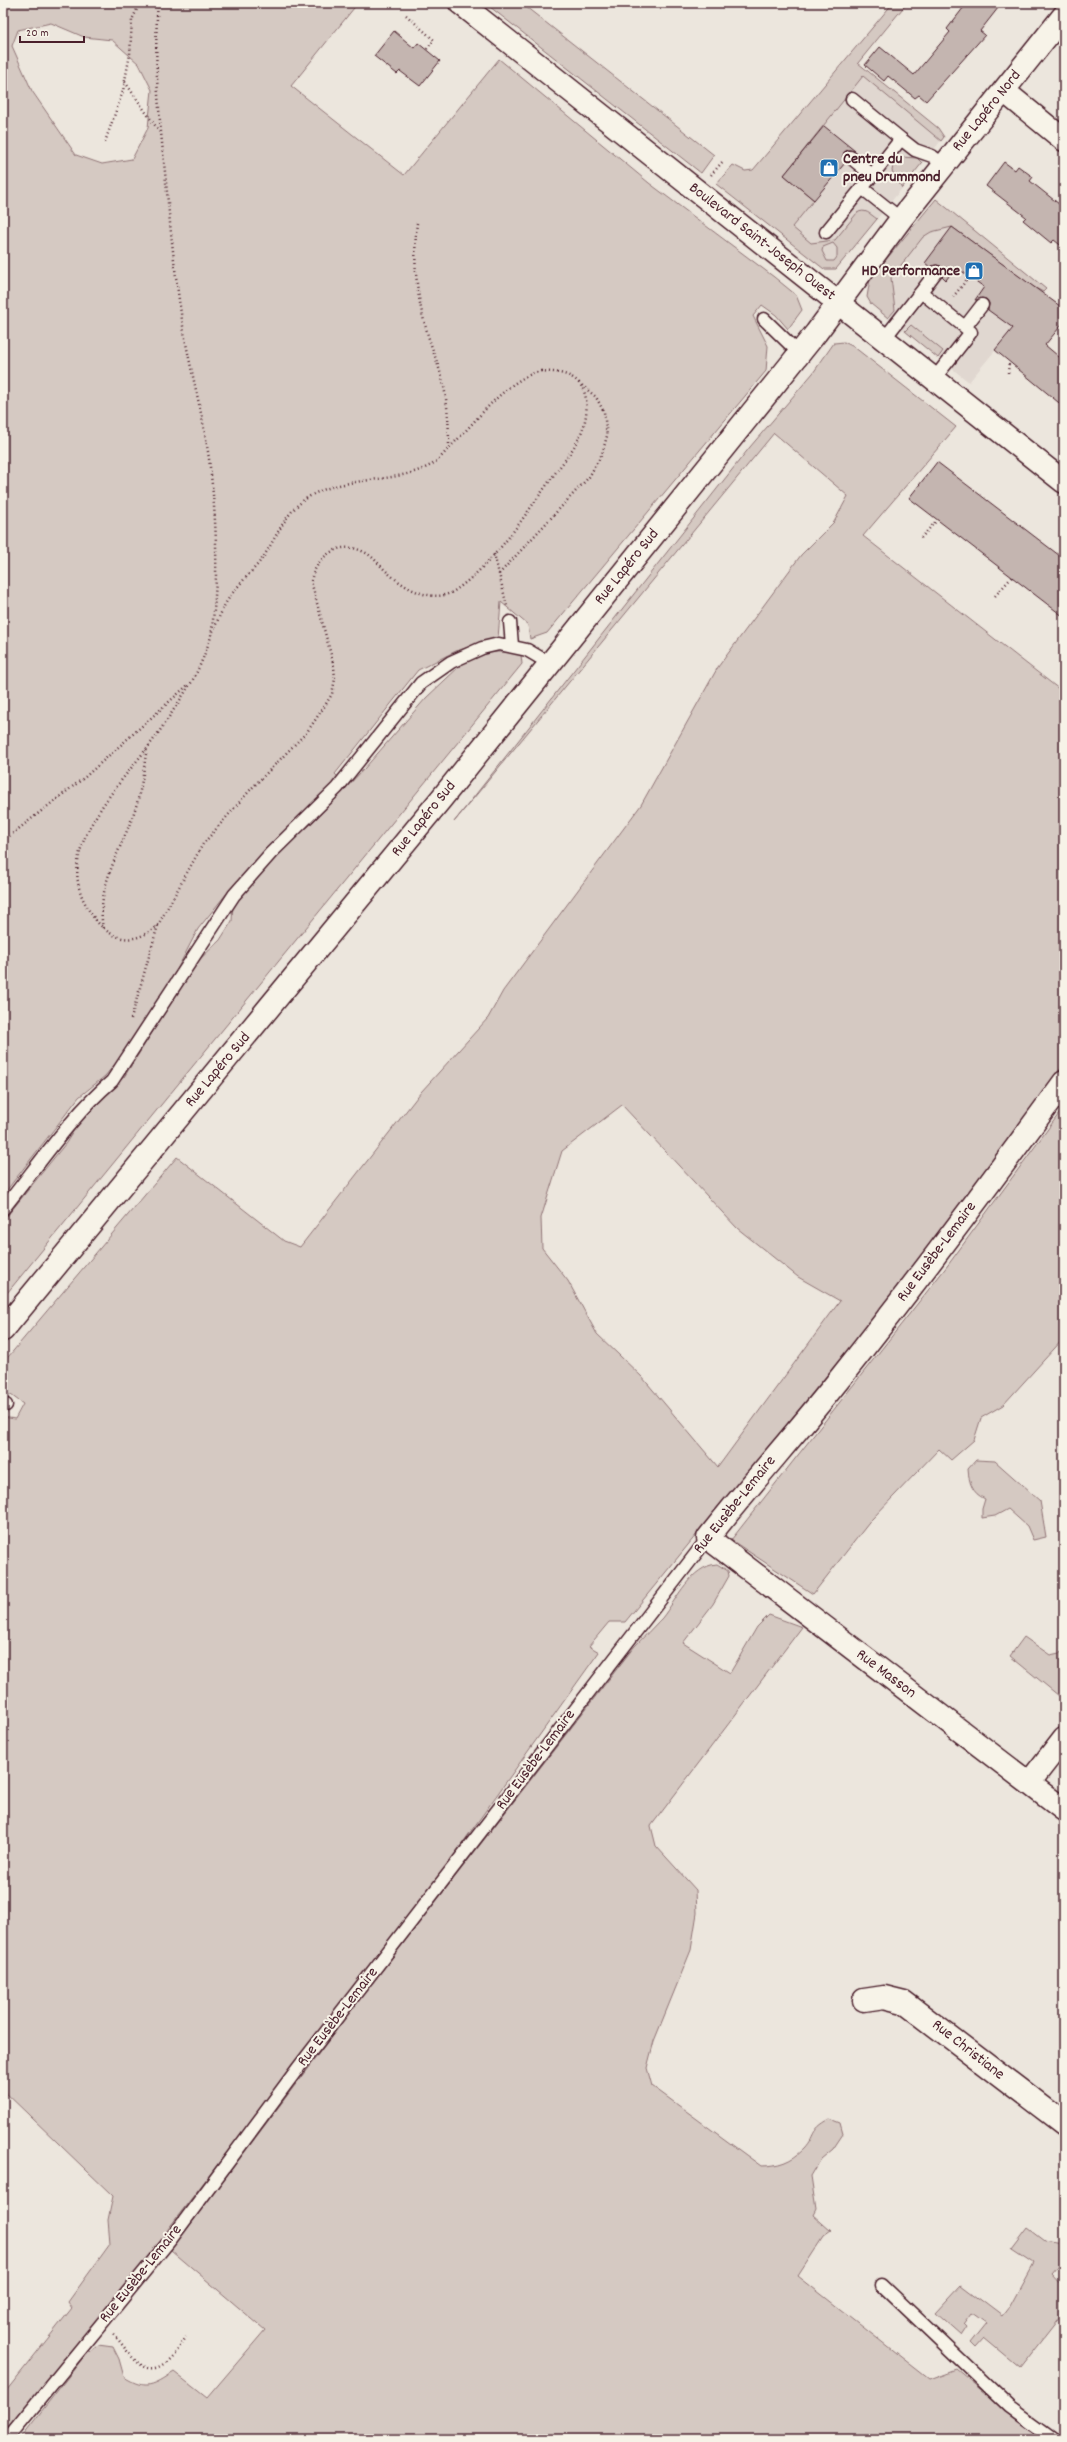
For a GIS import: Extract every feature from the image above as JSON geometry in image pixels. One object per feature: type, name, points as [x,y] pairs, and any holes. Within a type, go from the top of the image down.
[{"type":"street","name":"Boulevard Saint-Joseph Ouest","points":[[460,3],[1064,482]]},
{"type":"street","name":"Rue Lapéro Nord","points":[[837,302],[901,219],[1064,15]]},
{"type":"street","points":[[1004,92],[1064,140]]},
{"type":"street","name":"Rue Lapéro Sud","points":[[3,1330],[441,799],[799,353],[837,302]]},
{"type":"street","name":"Rue Eusèbe-Lemaire","points":[[708,1538],[760,1472],[832,1387],[948,1237],[1064,1082]]},
{"type":"street","name":"Rue Masson","points":[[708,1538],[1064,1810]]},
{"type":"street","points":[[1029,1783],[1064,1738]]},
{"type":"street","name":"Rue Christiane","points":[[864,2000],[884,1997],[904,2002],[1064,2124]]},
{"type":"lane","points":[[852,99],[915,150],[932,156],[944,165]]},
{"type":"lane","points":[[826,232],[901,139]]},
{"type":"lane","points":[[850,157],[872,174]]},
{"type":"lane","points":[[862,188],[901,219]]},
{"type":"lane","points":[[884,339],[936,272]]},
{"type":"lane","points":[[921,292],[971,332],[934,379]]},
{"type":"lane","points":[[965,327],[982,305]]},
{"type":"lane","points":[[764,320],[799,353]]},
{"type":"lane","points":[[510,622],[512,645]]},
{"type":"lane","points":[[3,1209],[71,1123],[96,1094],[112,1081],[122,1068],[181,978],[201,942],[234,895],[271,853],[337,788],[421,683],[451,662],[482,648],[499,644],[512,645],[538,655],[549,663]]},
{"type":"lane","name":"Rue Eusèbe-Lemaire","points":[[7,2439],[171,2239],[298,2068],[389,1953],[617,1652],[708,1538]]},
{"type":"lane","points":[[882,2285],[1010,2407],[1054,2439]]},
{"type":"path","points":[[105,142],[124,82],[130,54],[132,20],[140,3]]},
{"type":"path","points":[[158,3],[156,26],[161,134],[172,246],[185,336],[210,466],[218,556],[217,593],[210,642]]},
{"type":"path","points":[[406,15],[434,40],[426,50]]},
{"type":"path","points":[[124,82],[161,134]]},
{"type":"path","points":[[417,223],[415,244],[417,287],[426,327],[444,385],[448,414],[449,448]]},
{"type":"path","points":[[943,310],[969,277]]},
{"type":"path","points":[[1008,372],[1009,362]]},
{"type":"path","points":[[158,925],[149,934],[137,938],[122,938],[109,934],[92,917],[82,897],[77,880],[78,863],[83,844],[119,781],[147,748],[192,680],[210,642],[221,611],[262,558],[293,509],[306,497],[323,490],[412,474],[432,465],[510,386],[526,375],[541,371],[562,373],[575,378],[596,397],[604,412],[607,436],[602,454],[589,478],[499,574]]},
{"type":"path","points":[[130,1026],[144,967],[158,925],[203,844],[252,788],[307,732],[332,694],[335,679],[334,666],[311,581],[313,569],[329,551],[352,548],[364,552],[405,586],[432,596],[444,595],[455,591],[494,554],[575,445],[583,429],[586,412],[586,398],[575,378]]},
{"type":"path","points":[[921,538],[937,520]]},
{"type":"path","points":[[494,554],[510,622]]},
{"type":"path","points":[[995,596],[1012,577]]},
{"type":"path","points":[[1061,648],[1064,645]]},
{"type":"path","points":[[3,841],[85,776],[192,680]]},
{"type":"path","points":[[103,928],[101,916],[103,899],[110,872],[138,802],[147,748]]},
{"type":"path","points":[[102,2323],[135,2360],[149,2368],[161,2367],[174,2357],[186,2336]]},
{"type":"shaded area","points":[[3,3],[358,3],[291,86],[404,175],[499,59],[649,183],[796,295],[802,310],[788,329],[776,315],[762,305],[753,316],[768,346],[766,371],[547,633],[530,639],[528,625],[501,602],[498,638],[456,651],[418,670],[335,774],[339,778],[231,888],[198,929],[169,985],[121,1057],[105,1076],[79,1097],[3,1195]],"holes":[[[51,23],[84,37],[112,40],[139,64],[152,90],[148,128],[132,159],[102,164],[76,155],[32,91],[12,46],[18,30]]]},
{"type":"shaded area","points":[[485,3],[521,3],[714,155],[701,173]]},
{"type":"shaded area","points":[[893,3],[907,3],[858,63],[938,128],[944,137],[941,141],[863,76],[784,175],[814,200],[792,227],[811,243],[835,240],[857,213],[865,211],[877,219],[836,269],[824,269],[716,184],[733,165],[745,171],[753,170]],"holes":[[[833,243],[837,248],[837,257],[834,261],[827,261],[822,251],[823,247]]]},
{"type":"shaded area","points":[[858,63],[938,128],[944,137],[836,269],[829,270],[824,269],[743,206]]},
{"type":"shaded area","points":[[901,157],[917,158],[922,163],[902,188],[892,171],[893,166]]},
{"type":"shaded area","points":[[936,199],[1046,289],[969,382],[877,310],[867,297],[870,279]]},
{"type":"shaded area","points":[[936,199],[1046,289],[1043,292],[1032,286],[952,227],[931,232],[923,237],[891,278],[895,310],[888,318],[871,304],[867,297],[870,279]]},
{"type":"shaded area","points":[[911,325],[943,351],[938,358],[905,331]]},
{"type":"shaded area","points":[[844,342],[854,347],[956,427],[863,536],[1064,693],[1064,1064],[881,1309],[625,1622],[609,1622],[589,1646],[599,1652],[439,1876],[168,2229],[159,2245],[3,2433],[3,2395],[72,2308],[68,2302],[110,2244],[108,2220],[113,2196],[3,2090],[3,1417],[15,1419],[23,1404],[11,1395],[3,1395],[3,1363],[177,1157],[284,1241],[300,1247],[421,1092],[488,1018],[503,991],[641,805],[718,667],[801,555],[834,522],[848,496],[774,433],[454,822],[750,447],[813,373],[834,343]],"holes":[[[622,1105],[737,1228],[798,1277],[840,1301],[718,1467],[642,1377],[597,1334],[568,1281],[542,1248],[541,1218],[562,1151]]]},
{"type":"shaded area","points":[[490,652],[508,652],[521,655],[522,664],[3,1298],[3,1221],[66,1143],[86,1111],[124,1077],[197,962],[220,940],[232,921],[233,903],[274,855],[309,826],[364,769],[426,698],[462,664]]},
{"type":"shaded area","points":[[1064,1107],[1064,1338],[1003,1405],[981,1418],[974,1440],[951,1460],[939,1449],[872,1519],[813,1594],[731,1540],[948,1265]]},
{"type":"shaded area","points":[[976,1460],[995,1461],[1040,1501],[1046,1537],[1033,1540],[1027,1526],[1008,1509],[995,1516],[982,1518],[982,1509],[985,1499],[974,1491],[968,1474],[968,1469]]},
{"type":"shaded area","points":[[717,1564],[728,1571],[729,1576],[713,1604],[683,1643],[730,1673],[757,1627],[769,1615],[802,1627],[651,1826],[656,1846],[696,1890],[697,1913],[691,1950],[654,2041],[647,2068],[652,2086],[761,2166],[779,2164],[794,2157],[804,2149],[819,2126],[830,2119],[840,2123],[843,2134],[833,2149],[821,2159],[811,2176],[816,2209],[813,2215],[831,2231],[824,2236],[798,2276],[929,2379],[956,2369],[1041,2439],[20,2439],[82,2359],[98,2345],[113,2347],[119,2359],[124,2377],[138,2384],[150,2385],[174,2372],[207,2398],[265,2330],[171,2250],[353,2008],[634,1647],[662,1618],[692,1577],[708,1566]]},
{"type":"shaded area","points":[[1024,1637],[1050,1655],[1064,1652],[1064,1700],[1010,1656]]},
{"type":"shaded area","points":[[1028,2228],[1045,2241],[1064,2244],[1064,2260],[1052,2274],[1064,2287],[1064,2312],[1020,2368],[984,2338],[975,2348],[970,2343],[986,2323],[972,2313],[964,2324],[967,2327],[961,2336],[935,2313],[961,2285],[1002,2316],[1009,2307],[1033,2263],[1012,2249]]},
{"type":"building","points":[[967,3],[1002,3],[980,31],[985,35],[926,101],[919,95],[915,98],[888,76],[884,81],[865,65],[880,47],[914,75],[950,32],[947,29]]},
{"type":"building","points":[[394,31],[414,48],[418,43],[440,61],[420,86],[400,71],[397,74],[374,56]]},
{"type":"building","points":[[824,126],[855,151],[848,150],[844,152],[843,156],[845,163],[814,200],[784,175]]},
{"type":"building","points":[[1004,162],[1015,170],[1018,166],[1033,177],[1030,181],[1064,208],[1064,248],[1054,240],[1051,243],[1023,220],[1026,217],[986,186]]},
{"type":"building","points":[[952,227],[1064,309],[1064,322],[1045,345],[1064,361],[1064,407],[995,350],[1013,328],[988,310],[989,303],[986,299],[975,300],[984,287],[956,267],[946,280],[942,276],[943,273],[941,266],[937,265],[930,267],[925,263]]},
{"type":"building","points":[[937,462],[1064,559],[1064,617],[909,498]]},
{"type":"place","name":"Centre du pneu Drummond","points":[[829,168]]},
{"type":"place","name":"HD Performance","points":[[974,271]]}]
